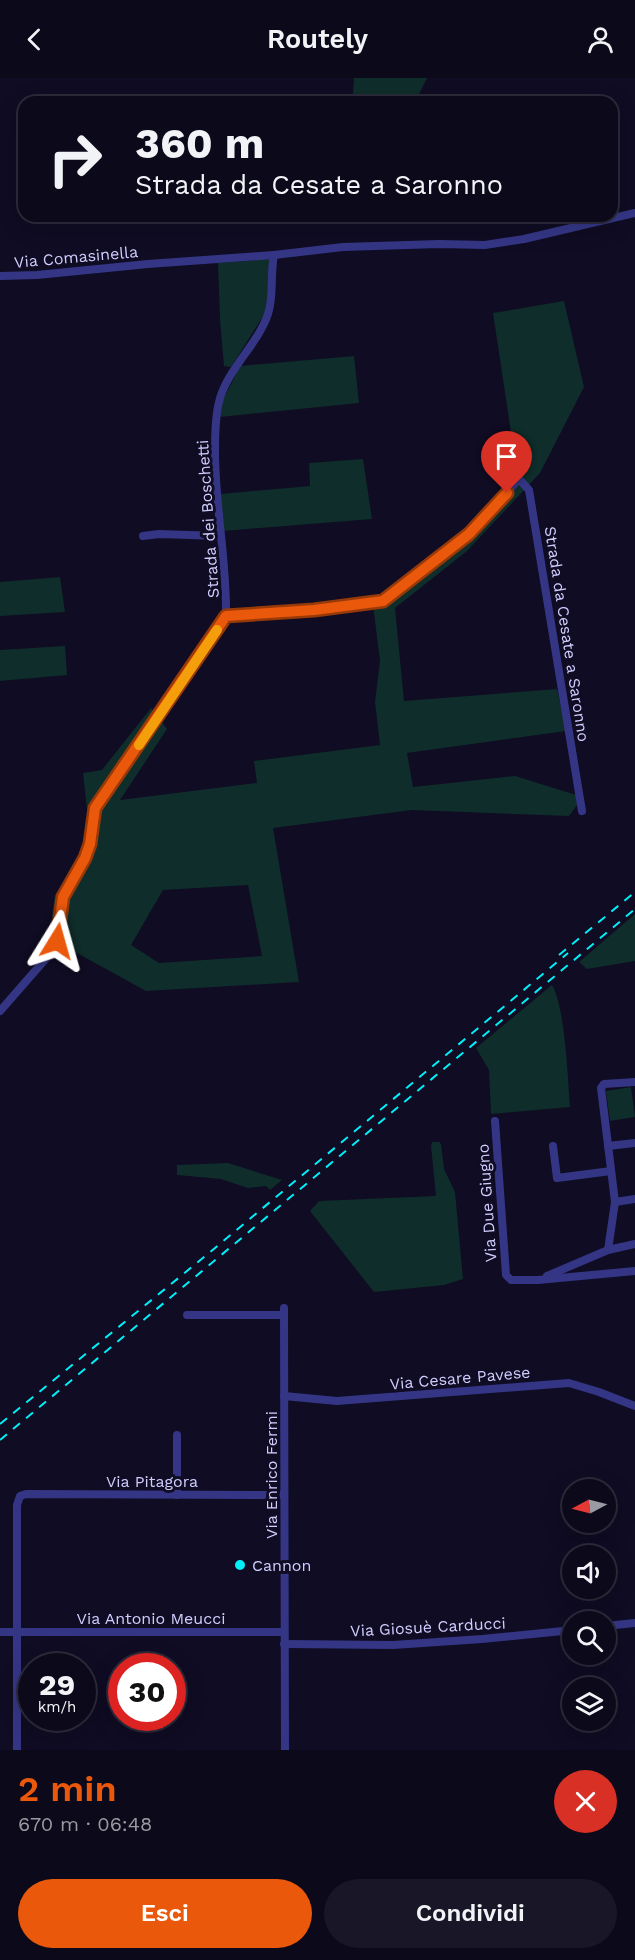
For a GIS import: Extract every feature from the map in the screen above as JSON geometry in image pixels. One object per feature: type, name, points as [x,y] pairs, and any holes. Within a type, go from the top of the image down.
[{"type":"street","name":"Via Comasinella","points":[[618,217],[635,213]]},
{"type":"street","name":"Via Comasinella","points":[[0,276],[38,275],[344,247],[484,245],[524,239],[597,222]]},
{"type":"street","name":"Strada dei Boschetti","points":[[226,616],[227,586],[220,536],[215,470],[215,435],[219,401],[236,365],[267,316],[271,302],[274,255]]},
{"type":"street","name":"Strada da Cesate a Saronno","points":[[226,616],[314,610],[383,601],[469,534],[519,479],[529,490],[582,811]]},
{"type":"street","points":[[143,536],[159,534],[220,536]]},
{"type":"street","points":[[0,1011],[56,947],[63,897],[85,858],[90,844],[95,808],[226,616]]},
{"type":"street","points":[[608,1250],[615,1202],[601,1088],[604,1084],[635,1082]]},
{"type":"street","name":"Via Due Giugno","points":[[495,1121],[507,1275],[511,1280],[538,1280]]},
{"type":"street","points":[[608,1146],[635,1143]]},
{"type":"street","points":[[553,1146],[557,1178],[611,1171]]},
{"type":"street","points":[[615,1202],[635,1199]]},
{"type":"street","points":[[538,1280],[608,1250],[635,1244]]},
{"type":"street","points":[[538,1280],[635,1271]]},
{"type":"street","name":"Via Enrico Fermi","points":[[187,1315],[285,1312],[285,1750]]},
{"type":"street","name":"Via Cesare Pavese","points":[[285,1396],[337,1401],[569,1383],[635,1406]]},
{"type":"street","points":[[177,1435],[177,1495]]},
{"type":"street","name":"Via Pitagora","points":[[17,1632],[17,1505],[20,1496],[24,1494],[284,1495]]},
{"type":"street","points":[[616,1625],[635,1623]]},
{"type":"street","name":"Via Giosuè Carducci","points":[[284,1644],[393,1645],[562,1631]]},
{"type":"street","name":"Via Antonio Meucci","points":[[0,1632],[284,1632]]},
{"type":"street","points":[[17,1632],[17,1750]]},
{"type":"green space","points":[[354,78],[427,78],[418,96],[304,96],[353,94]]},
{"type":"green space","points":[[272,259],[265,313],[231,367],[224,366],[218,263]]},
{"type":"green space","points":[[564,301],[584,387],[540,473],[467,551],[395,608],[404,701],[557,689],[566,731],[407,753],[413,787],[515,776],[583,797],[569,816],[412,810],[273,828],[299,982],[146,991],[55,941],[52,915],[55,895],[81,856],[89,828],[83,773],[102,770],[151,708],[167,729],[120,800],[257,783],[254,761],[380,745],[375,702],[380,661],[373,605],[465,531],[517,472],[493,313]],"holes":[[[248,885],[262,956],[159,963],[131,945],[163,890]]]},
{"type":"green space","points":[[354,356],[359,403],[220,417],[222,402],[240,366]]},
{"type":"green space","points":[[363,459],[372,519],[223,531],[220,494],[310,486],[309,463]]},
{"type":"green space","points":[[60,577],[65,612],[0,616],[0,582]]},
{"type":"green space","points":[[65,646],[67,675],[0,681],[0,650]]},
{"type":"green space","points":[[635,914],[635,961],[587,969],[579,962]]},
{"type":"green space","points":[[552,985],[563,1025],[570,1107],[491,1114],[489,1070],[476,1048]]},
{"type":"green space","points":[[631,1087],[635,1117],[610,1121],[606,1091]]},
{"type":"green space","points":[[432,1142],[441,1144],[444,1169],[455,1192],[463,1279],[444,1285],[374,1292],[310,1211],[319,1201],[436,1196]]},
{"type":"green space","points":[[228,1163],[282,1180],[270,1190],[266,1186],[248,1188],[221,1179],[177,1175],[177,1165]]},
{"type":"railway","points":[[559,955],[635,892]]},
{"type":"railway","points":[[0,1440],[635,909]]},
{"type":"railway","points":[[0,1424],[568,953]]},
{"type":"slow traffic","points":[[139,745],[217,630]]},
{"type":"place","name":"Cannon","points":[[240,1565]]},
{"type":"route","points":[[57,941],[63,897],[85,858],[90,844],[95,808],[226,616],[314,610],[383,601],[469,534],[507,493]]}]
